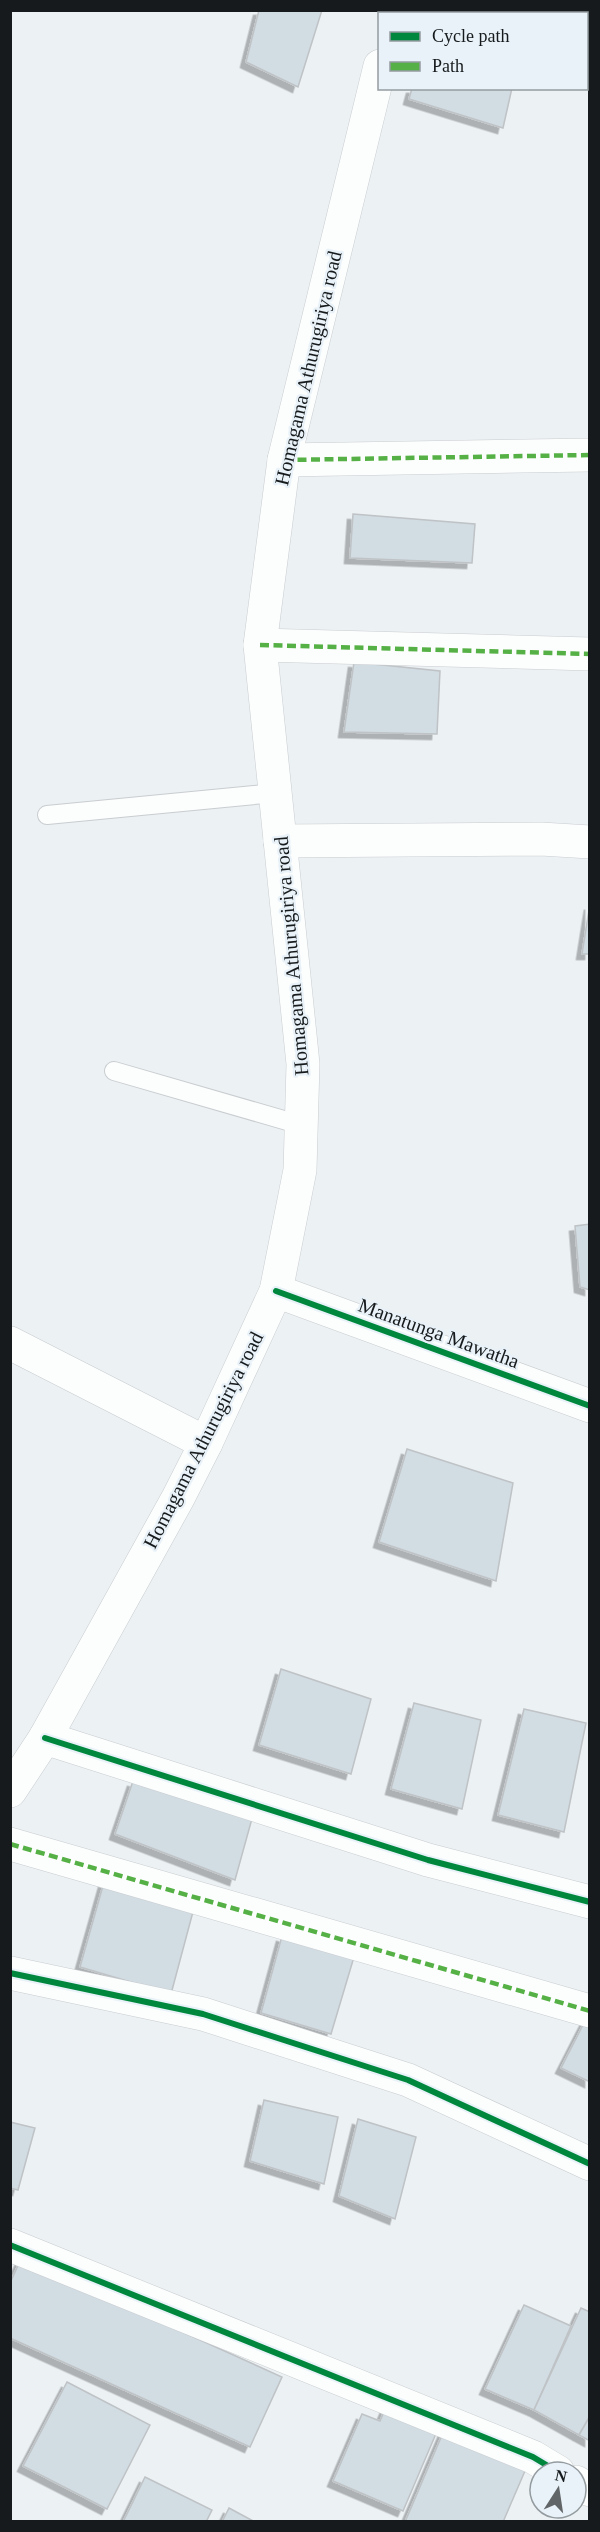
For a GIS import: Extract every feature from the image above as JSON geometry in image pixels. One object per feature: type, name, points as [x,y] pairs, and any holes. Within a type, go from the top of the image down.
[{"type":"street","name":"Homagama Athurugiriya road","points":[[10,1791],[45,1738],[206,1443],[276,1291],[300,1170],[303,1064],[260,645],[284,460],[378,74]]},
{"type":"street","points":[[284,460],[590,454]]},
{"type":"street","points":[[260,645],[590,654]]},
{"type":"street","points":[[280,841],[541,839],[590,842]]},
{"type":"street","name":"Manatunga Mawatha","points":[[276,1291],[590,1406]]},
{"type":"street","points":[[10,1343],[206,1443]]},
{"type":"street","points":[[45,1738],[428,1860],[590,1902]]},
{"type":"street","points":[[10,1844],[590,2011]]},
{"type":"street","points":[[10,1973],[204,2014],[408,2080],[590,2164]]},
{"type":"street","points":[[10,2245],[538,2460]]},
{"type":"lane","points":[[47,814],[275,792]]},
{"type":"lane","points":[[114,1071],[301,1125]]},
{"type":"building","points":[[259,10],[322,10],[298,87],[246,62]]},
{"type":"building","points":[[437,10],[530,10],[530,12],[436,12]]},
{"type":"building","points":[[411,90],[512,90],[503,128],[409,99]]},
{"type":"building","points":[[353,514],[475,524],[472,563],[350,558]]},
{"type":"building","points":[[354,662],[440,671],[437,734],[344,732]]},
{"type":"building","points":[[590,904],[590,954],[582,954]]},
{"type":"building","points":[[590,1224],[590,1290],[580,1287],[575,1226]]},
{"type":"building","points":[[407,1449],[513,1483],[496,1581],[379,1542]]},
{"type":"building","points":[[281,1669],[371,1699],[351,1774],[259,1745]]},
{"type":"building","points":[[414,1703],[481,1720],[462,1809],[391,1789]]},
{"type":"building","points":[[524,1709],[586,1723],[564,1832],[498,1815]]},
{"type":"building","points":[[133,1781],[253,1815],[235,1880],[115,1834]]},
{"type":"building","points":[[104,1882],[194,1908],[171,1994],[80,1967]]},
{"type":"building","points":[[282,1936],[354,1957],[331,2034],[261,2013]]},
{"type":"building","points":[[588,2015],[590,2016],[590,2082],[561,2068]]},
{"type":"building","points":[[264,2100],[338,2117],[324,2184],[250,2161]]},
{"type":"building","points":[[358,2119],[416,2137],[395,2219],[339,2196]]},
{"type":"building","points":[[10,2122],[35,2128],[18,2190],[10,2188]]},
{"type":"building","points":[[21,2259],[282,2377],[250,2447],[10,2338],[10,2283]]},
{"type":"building","points":[[524,2305],[571,2326],[534,2410],[485,2389]]},
{"type":"building","points":[[581,2308],[590,2312],[590,2416],[579,2435],[534,2410]]},
{"type":"building","points":[[67,2382],[150,2425],[107,2509],[23,2466]]},
{"type":"building","points":[[386,2407],[438,2429],[403,2511],[333,2481],[362,2414],[380,2421]]},
{"type":"building","points":[[590,2416],[590,2441],[579,2435]]},
{"type":"building","points":[[445,2428],[528,2464],[503,2522],[405,2522]]},
{"type":"building","points":[[145,2477],[212,2510],[206,2522],[123,2522]]},
{"type":"building","points":[[229,2508],[255,2522],[222,2522]]},
{"type":"marked path","points":[[284,460],[590,455]]},
{"type":"marked path","points":[[260,645],[590,654]]},
{"type":"marked path","points":[[10,1844],[590,2011]]},
{"type":"cycle path","points":[[276,1291],[590,1406]]},
{"type":"cycle path","points":[[45,1738],[428,1860],[590,1902]]},
{"type":"cycle path","points":[[10,1973],[203,2014],[408,2080],[590,2164]]},
{"type":"cycle path","points":[[10,2245],[538,2460]]}]
